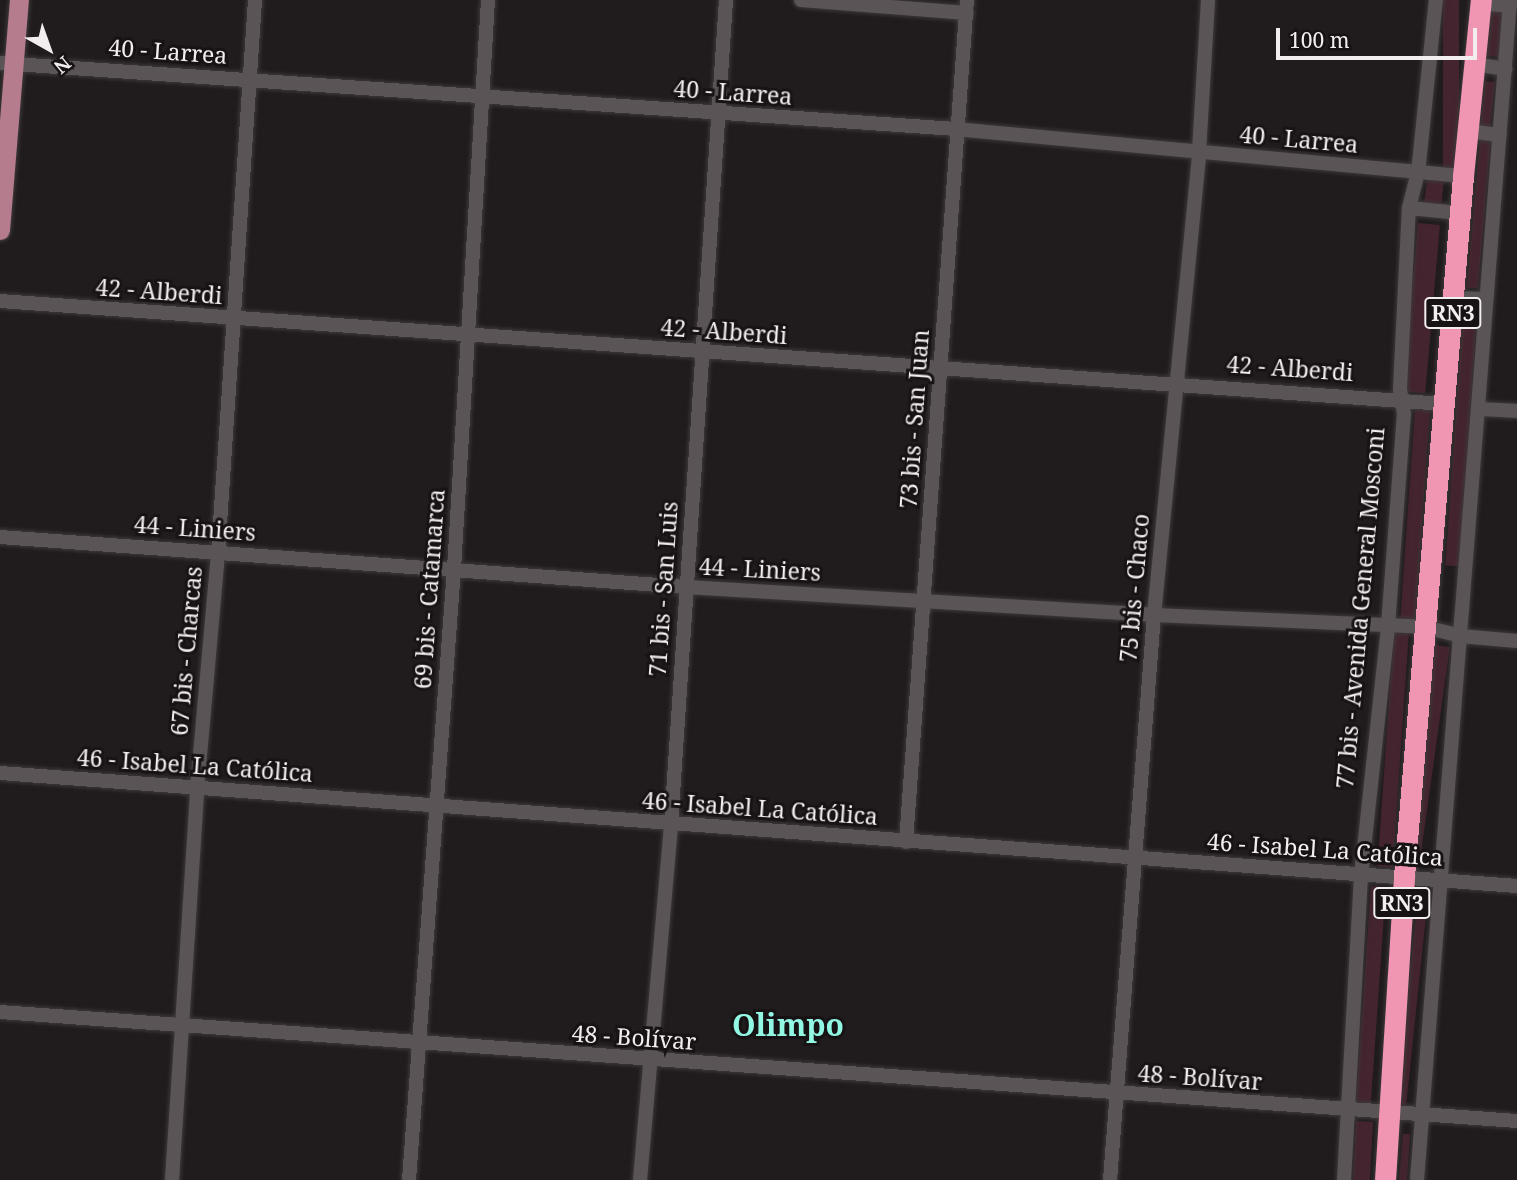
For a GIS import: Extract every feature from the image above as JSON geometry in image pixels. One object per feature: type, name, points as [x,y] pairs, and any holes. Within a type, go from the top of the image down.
[{"type":"highway","name":"RN3","points":[[1385,1180],[1404,876],[1466,131],[1480,1]]},
{"type":"main road","points":[[0,230],[7,63],[19,0]]},
{"type":"street","name":"67 bis - Charcas","points":[[172,1180],[197,789],[218,552],[255,0]]},
{"type":"street","name":"69 bis - Catamarca","points":[[409,1180],[454,569],[488,0]]},
{"type":"street","name":"71 bis - San Luis","points":[[640,1180],[648,1061],[671,824],[685,587],[705,352],[717,114],[726,0]]},
{"type":"street","points":[[801,0],[967,6]]},
{"type":"street","name":"75 bis - Chaco","points":[[1110,1180],[1154,615],[1199,152],[1208,0]]},
{"type":"street","name":"77 bis - Avenida General Mosconi","points":[[1344,1180],[1361,876],[1388,626],[1404,414],[1401,399],[1409,208],[1418,173],[1436,0]]},
{"type":"street","points":[[1416,1180],[1510,3],[1480,1]]},
{"type":"street","name":"73 bis - San Juan","points":[[906,842],[922,601],[942,370],[955,129],[967,6]]},
{"type":"street","name":"40 - Larrea","points":[[7,63],[955,129],[1463,177]]},
{"type":"street","points":[[1474,64],[1506,69]]},
{"type":"street","points":[[1466,131],[1500,135]]},
{"type":"street","points":[[1409,208],[1460,214]]},
{"type":"street","points":[[1454,298],[1486,299]]},
{"type":"street","name":"42 - Alberdi","points":[[0,301],[1445,404]]},
{"type":"street","points":[[1479,409],[1517,411]]},
{"type":"street","name":"44 - Liniers","points":[[0,537],[685,587],[1154,615],[1425,627],[1460,636],[1517,641]]},
{"type":"street","name":"46 - Isabel La Católica","points":[[0,773],[1517,886]]},
{"type":"street","name":"48 - Bolívar","points":[[0,1012],[648,1061],[1349,1110],[1389,1110],[1517,1121]]},
{"type":"shaded area","points":[[1443,0],[1459,0],[1459,169],[1443,169]]},
{"type":"shaded area","points":[[1489,9],[1502,10],[1499,57],[1486,56]]},
{"type":"shaded area","points":[[1485,81],[1495,82],[1490,130],[1480,129]]},
{"type":"shaded area","points":[[1480,138],[1491,139],[1478,288],[1467,287]]},
{"type":"shaded area","points":[[1427,180],[1444,182],[1441,205],[1424,203]]},
{"type":"shaded area","points":[[1418,223],[1440,225],[1425,393],[1403,391]]},
{"type":"shaded area","points":[[1463,313],[1477,314],[1459,566],[1445,565]]},
{"type":"shaded area","points":[[1415,409],[1430,410],[1415,621],[1400,619]]},
{"type":"shaded area","points":[[1394,631],[1409,632],[1393,867],[1378,866]]},
{"type":"shaded area","points":[[1435,645],[1450,647],[1418,871],[1404,869]]},
{"type":"shaded area","points":[[1371,886],[1386,887],[1371,1104],[1356,1102]]},
{"type":"shaded area","points":[[1419,887],[1429,888],[1406,1105],[1396,1104]]},
{"type":"shaded area","points":[[1356,1121],[1373,1122],[1370,1180],[1353,1180]]},
{"type":"shaded area","points":[[1403,1134],[1410,1134],[1407,1180],[1399,1180]]},
{"type":"district","name":"Olimpo","points":[[788,1025]]}]
